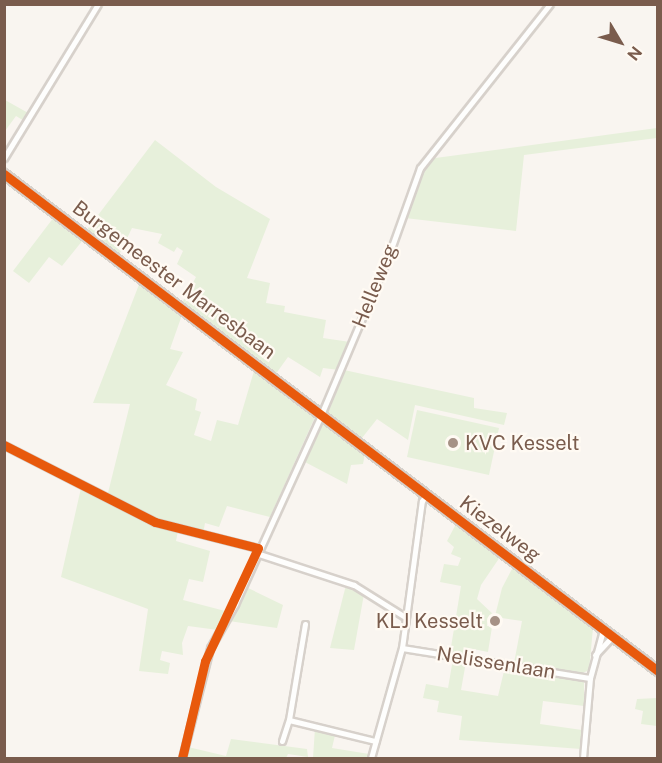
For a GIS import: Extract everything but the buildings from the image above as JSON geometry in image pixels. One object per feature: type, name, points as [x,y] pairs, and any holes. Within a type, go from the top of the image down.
[{"type":"main road","name":"Burgemeester Marresbaan","points":[[4,174],[321,415]]},
{"type":"main road","name":"Kiezelweg","points":[[321,415],[657,671]]},
{"type":"street","points":[[4,158],[98,4]]},
{"type":"street","name":"Helleweg","points":[[182,759],[206,661],[321,415],[427,157],[550,4]]},
{"type":"street","points":[[4,445],[155,522],[257,551],[354,585],[405,617]]},
{"type":"street","points":[[372,759],[375,741],[402,648],[405,617],[426,495]]},
{"type":"street","points":[[282,741],[289,720],[304,624]]},
{"type":"street","points":[[583,759],[590,678],[603,630]]},
{"type":"street","points":[[596,655],[612,637]]},
{"type":"street","name":"Nelissenlaan","points":[[402,648],[590,678]]},
{"type":"street","points":[[289,720],[375,741]]},
{"type":"green space","points":[[5,100],[30,114],[26,122],[16,116],[5,131]]},
{"type":"green space","points":[[657,128],[657,138],[524,155],[516,231],[405,218],[428,159]]},
{"type":"green space","points":[[155,140],[216,187],[270,219],[247,278],[270,283],[266,303],[285,306],[284,312],[326,320],[323,338],[350,342],[339,370],[323,368],[320,377],[288,357],[275,375],[182,303],[196,277],[177,264],[183,251],[177,247],[174,252],[158,243],[162,234],[132,228],[119,255],[86,231]]},
{"type":"green space","points":[[54,217],[83,240],[62,266],[49,257],[29,283],[13,271]]},
{"type":"green space","points":[[140,282],[182,315],[170,349],[183,352],[166,385],[197,399],[195,410],[201,412],[194,435],[211,441],[217,420],[238,425],[254,371],[315,417],[270,517],[227,506],[219,527],[205,523],[203,534],[160,522],[107,497],[130,404],[93,403]]},
{"type":"green space","points":[[344,370],[474,398],[474,408],[507,413],[504,425],[415,405],[408,440],[377,419],[362,438],[327,412]]},
{"type":"green space","name":"KVC Kesselt","points":[[417,410],[499,428],[489,475],[407,457]]},
{"type":"green space","points":[[324,423],[365,454],[363,464],[351,465],[347,484],[303,461]]},
{"type":"green space","points":[[81,488],[138,517],[178,531],[176,541],[210,551],[203,582],[189,579],[183,600],[229,612],[218,630],[188,626],[182,643],[183,655],[162,651],[160,660],[170,663],[168,674],[139,671],[148,609],[61,577]]},
{"type":"green space","points":[[456,524],[500,557],[481,585],[477,599],[495,616],[502,588],[513,567],[593,628],[589,670],[583,673],[514,663],[522,621],[495,617],[488,618],[487,626],[492,627],[488,652],[468,648],[466,655],[450,653],[461,586],[440,582],[444,564],[458,566],[461,558],[451,554],[454,547],[447,541]]},
{"type":"green space","points":[[346,585],[364,594],[354,650],[330,648]]},
{"type":"green space","points":[[246,587],[283,605],[277,628],[229,621]]},
{"type":"green space","points":[[453,659],[466,662],[461,690],[498,696],[505,667],[584,682],[584,706],[543,701],[540,724],[582,730],[581,749],[459,740],[462,716],[437,712],[439,701],[423,698],[426,684],[448,688]]},
{"type":"green space","points":[[657,698],[657,726],[641,724],[643,711],[635,709],[637,699]]},
{"type":"green space","points":[[315,728],[336,731],[332,748],[369,754],[368,758],[313,758]]},
{"type":"green space","points":[[231,739],[307,749],[308,757],[288,754],[286,758],[186,758],[188,747],[226,756]]},
{"type":"cycle path","points":[[4,174],[658,671]]},
{"type":"cycle path","points":[[4,445],[155,522],[258,548],[205,661],[182,758]]},
{"type":"place","name":"KVC Kesselt","points":[[453,443]]},
{"type":"place","name":"KLJ Kesselt","points":[[495,621]]}]
